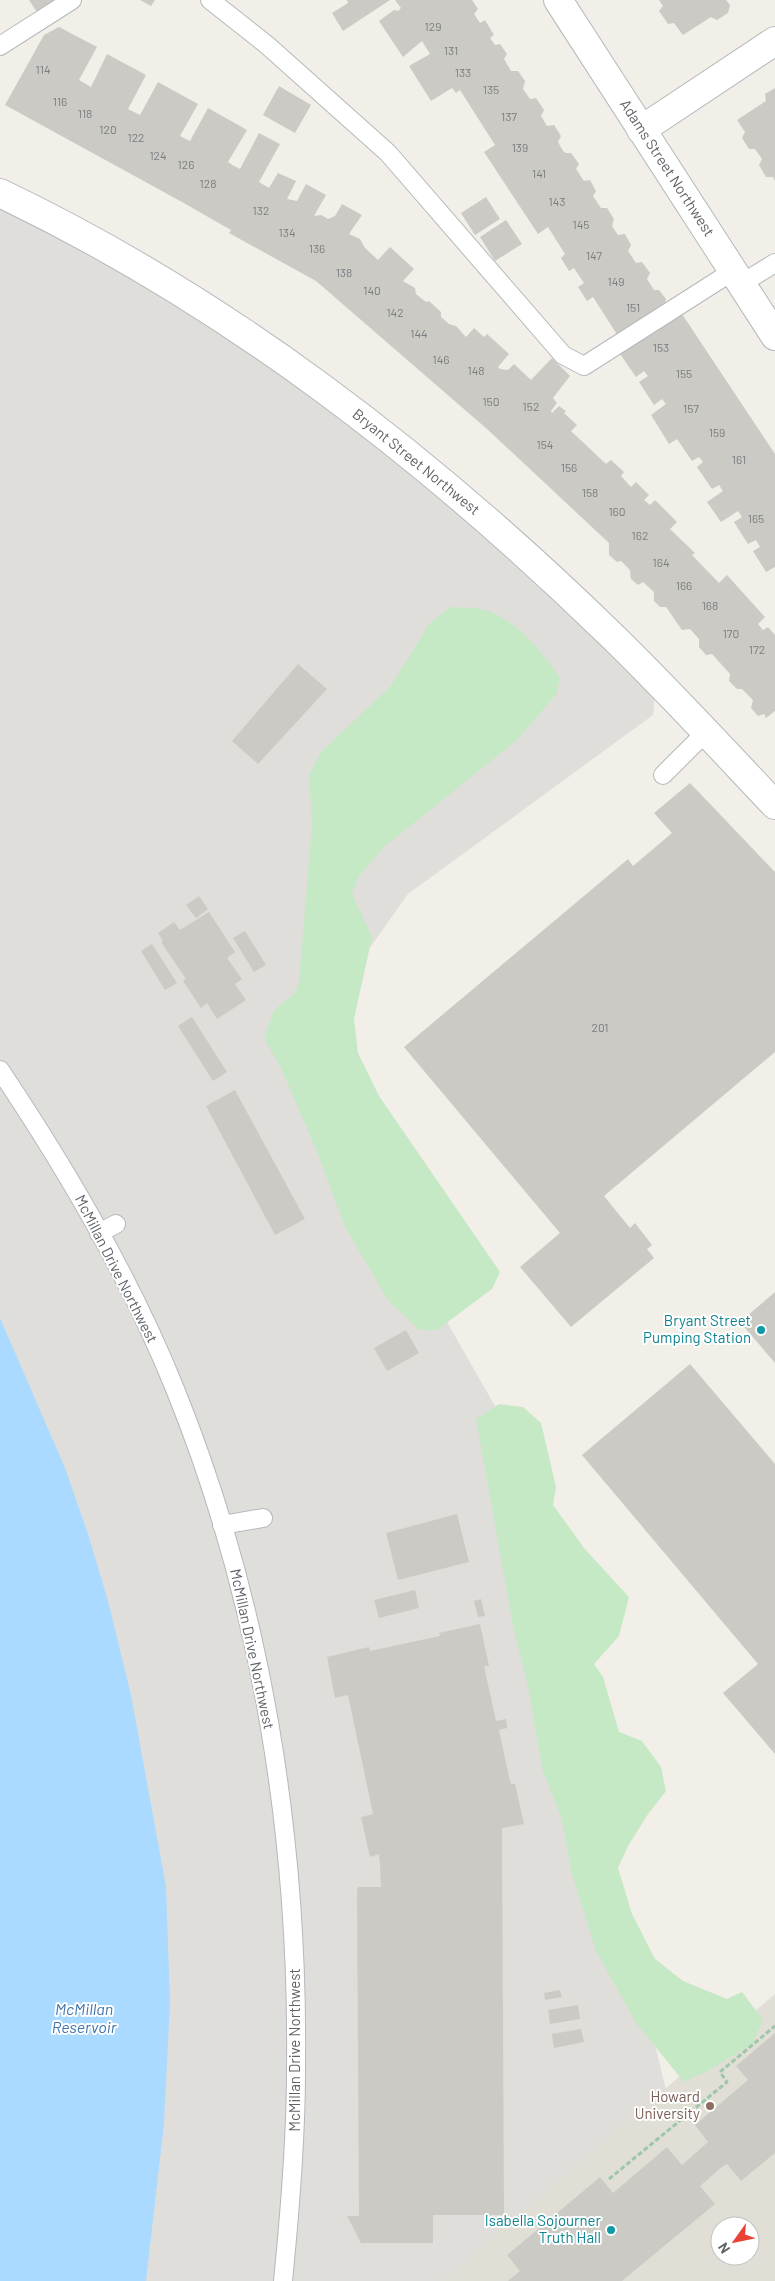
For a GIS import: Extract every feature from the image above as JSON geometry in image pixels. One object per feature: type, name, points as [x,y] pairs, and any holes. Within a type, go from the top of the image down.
[{"type":"street","name":"Adams Street Northwest","points":[[558,0],[775,336]]},
{"type":"street","points":[[641,130],[775,41]]},
{"type":"street","name":"Bryant Street Northwest","points":[[0,193],[77,232],[174,286],[293,366],[372,425],[486,518],[560,586],[642,666],[775,805]]},
{"type":"lane","points":[[0,46],[72,0]]},
{"type":"lane","points":[[210,0],[267,45],[388,153],[563,355],[584,366],[737,278],[775,263]]},
{"type":"lane","points":[[663,775],[706,732]]},
{"type":"lane","name":"McMillan Drive Northwest","points":[[0,1070],[45,1139],[99,1233],[140,1313],[175,1388],[192,1433],[222,1526],[248,1620],[264,1698],[284,1832],[292,1920],[296,2070],[294,2152],[283,2281]]},
{"type":"lane","points":[[99,1233],[116,1224]]},
{"type":"lane","points":[[222,1526],[263,1518]]},
{"type":"path","points":[[609,2179],[727,2082],[720,2072],[775,2026]]},
{"type":"shaded area","points":[[0,195],[379,430],[656,679],[653,715],[408,894],[315,1025],[376,1198],[511,1434],[672,2116],[465,2281],[0,2281]]},
{"type":"shaded area","name":"Howard University","points":[[775,1994],[775,2281],[443,2281],[515,2218]]},
{"type":"green space","points":[[450,607],[481,609],[505,619],[526,636],[560,677],[557,693],[518,739],[384,847],[359,876],[352,894],[372,937],[354,1019],[358,1053],[379,1096],[500,1272],[492,1289],[437,1330],[419,1330],[388,1300],[345,1227],[316,1149],[280,1066],[266,1042],[266,1032],[274,1010],[295,993],[299,981],[312,823],[309,775],[322,751],[391,686],[429,624]]},
{"type":"green space","points":[[499,1404],[523,1407],[541,1423],[556,1487],[553,1505],[584,1548],[629,1597],[619,1636],[594,1664],[603,1677],[619,1732],[642,1741],[661,1767],[666,1791],[648,1814],[628,1846],[618,1868],[632,1914],[655,1959],[683,1981],[727,1999],[742,1992],[763,2020],[753,2043],[713,2068],[684,2082],[636,2023],[596,1951],[572,1874],[562,1820],[542,1768],[528,1687],[513,1626],[476,1419]]},
{"type":"water","name":"McMillan Reservoir","points":[[0,1318],[65,1468],[88,1534],[108,1601],[131,1695],[166,1886],[170,2002],[164,2124],[146,2281],[0,2281]]},
{"type":"building","points":[[29,0],[56,0],[37,12]]},
{"type":"building","points":[[140,0],[155,0],[151,6]]},
{"type":"building","points":[[347,0],[390,0],[343,31],[332,13],[348,3]]},
{"type":"building","points":[[395,0],[472,0],[478,9],[474,14],[480,23],[485,20],[494,35],[490,38],[495,45],[500,44],[507,54],[504,59],[511,71],[518,71],[525,81],[523,89],[530,99],[536,98],[544,110],[541,116],[547,126],[554,125],[561,136],[558,142],[563,151],[571,153],[579,164],[576,169],[584,181],[590,180],[596,191],[593,196],[601,208],[607,208],[614,219],[612,226],[618,235],[625,234],[631,245],[628,251],[636,263],[642,262],[650,273],[647,279],[654,290],[659,290],[666,299],[664,306],[618,336],[593,297],[587,301],[578,287],[584,283],[574,268],[569,271],[561,258],[565,254],[548,227],[538,234],[484,152],[495,145],[460,90],[456,93],[452,88],[431,101],[409,66],[430,54],[422,41],[403,57],[379,21],[394,10],[398,11],[401,8]]},
{"type":"building","points":[[659,0],[726,0],[730,5],[728,13],[717,20],[711,17],[683,35],[674,23],[668,24],[659,11],[663,6]]},
{"type":"building","points":[[59,27],[97,47],[79,80],[91,87],[107,54],[146,75],[128,109],[140,115],[158,82],[198,104],[180,136],[190,141],[208,108],[247,130],[228,162],[234,166],[240,169],[259,133],[280,144],[259,182],[269,188],[278,173],[296,181],[287,199],[297,201],[306,184],[326,195],[314,216],[321,215],[328,219],[335,216],[342,204],[362,215],[349,234],[360,239],[365,248],[378,260],[390,247],[414,269],[403,281],[415,288],[416,294],[426,302],[429,301],[441,312],[441,317],[449,324],[456,326],[466,337],[474,328],[484,337],[487,334],[509,354],[498,367],[500,369],[508,370],[514,364],[531,380],[552,358],[570,376],[553,398],[557,403],[551,411],[552,413],[559,406],[566,411],[564,413],[577,425],[571,431],[606,464],[611,460],[624,472],[621,476],[631,487],[636,482],[649,495],[644,500],[650,505],[655,500],[677,522],[670,529],[695,553],[692,555],[719,583],[727,575],[765,617],[758,624],[763,630],[768,627],[775,635],[775,711],[766,718],[764,714],[758,716],[751,708],[753,700],[742,689],[737,689],[729,681],[730,674],[712,654],[706,655],[699,647],[699,639],[690,629],[682,630],[666,607],[660,607],[654,601],[654,592],[643,582],[638,585],[631,579],[630,570],[621,561],[617,562],[609,555],[609,543],[487,429],[316,281],[229,233],[231,230],[182,202],[5,105],[44,35]]},
{"type":"building","points":[[279,86],[311,105],[295,133],[263,115]]},
{"type":"building","points":[[775,88],[775,181],[773,177],[766,177],[759,165],[762,159],[755,149],[749,149],[742,138],[745,132],[737,120],[766,101],[765,94]]},
{"type":"building","points":[[486,197],[500,219],[475,235],[461,213]]},
{"type":"building","points":[[506,220],[522,244],[495,261],[480,237]]},
{"type":"building","points":[[682,314],[775,454],[775,567],[766,572],[753,551],[760,547],[756,540],[748,544],[734,522],[742,517],[738,511],[721,522],[707,502],[723,491],[719,485],[712,489],[697,467],[703,462],[699,457],[692,461],[677,439],[669,444],[651,415],[666,404],[662,399],[654,405],[639,382],[648,376],[644,371],[636,377],[620,354]]},
{"type":"building","points":[[298,664],[327,689],[258,764],[232,741]]},
{"type":"building","points":[[690,783],[775,872],[775,1052],[604,1196],[630,1228],[635,1223],[652,1245],[647,1249],[654,1258],[571,1327],[520,1267],[560,1233],[404,1047],[628,859],[633,866],[672,833],[654,813]]},
{"type":"building","points":[[199,896],[208,909],[196,918],[186,905]]},
{"type":"building","points":[[209,912],[235,952],[227,958],[242,979],[235,984],[246,1000],[217,1019],[207,1003],[201,1008],[183,981],[186,979],[161,942],[163,941],[158,933],[174,922],[180,930]]},
{"type":"building","points":[[245,931],[266,965],[254,972],[233,938]]},
{"type":"building","points":[[152,944],[177,983],[165,990],[141,951]]},
{"type":"building","points":[[192,1017],[227,1072],[213,1081],[178,1026]]},
{"type":"building","points":[[235,1090],[305,1219],[275,1235],[206,1106]]},
{"type":"building","name":"Bryant Street Pumping Station","points":[[775,1292],[775,1363],[740,1322]]},
{"type":"building","points":[[406,1330],[419,1353],[387,1371],[374,1348]]},
{"type":"building","points":[[690,1364],[775,1464],[775,1754],[723,1693],[758,1664],[582,1455]]},
{"type":"building","points":[[457,1514],[469,1562],[398,1580],[386,1533]]},
{"type":"building","points":[[415,1590],[419,1608],[379,1618],[374,1600]]},
{"type":"building","points":[[481,1599],[485,1616],[478,1617],[474,1601]]},
{"type":"building","points":[[480,1624],[489,1666],[484,1666],[496,1721],[506,1719],[507,1728],[499,1730],[509,1777],[511,1784],[515,1784],[524,1824],[502,1828],[504,2215],[433,2215],[433,2243],[361,2243],[347,2216],[359,2216],[357,1891],[358,1887],[381,1887],[380,1864],[379,1854],[370,1857],[361,1817],[373,1814],[348,1695],[335,1698],[327,1657],[369,1647],[370,1651],[440,1636],[439,1633]]},
{"type":"building","points":[[560,1990],[562,1997],[545,2000],[544,1993]]},
{"type":"building","points":[[578,2005],[580,2019],[550,2024],[548,2010]]},
{"type":"building","points":[[581,2029],[584,2042],[554,2048],[552,2034]]},
{"type":"building","name":"Isabella Sojourner Truth Hall","points":[[775,2033],[775,2153],[741,2181],[727,2164],[722,2167],[700,2186],[715,2204],[622,2281],[508,2281],[520,2271],[507,2255],[600,2177],[613,2193],[667,2147],[682,2165],[708,2142],[695,2125],[748,2080],[736,2066]]},
{"type":"place","name":"Bryant Street Pumping Station","points":[[761,1330]]},
{"type":"place","name":"Howard University","points":[[710,2106]]},
{"type":"place","name":"Isabella Sojourner Truth Hall","points":[[611,2230]]}]
